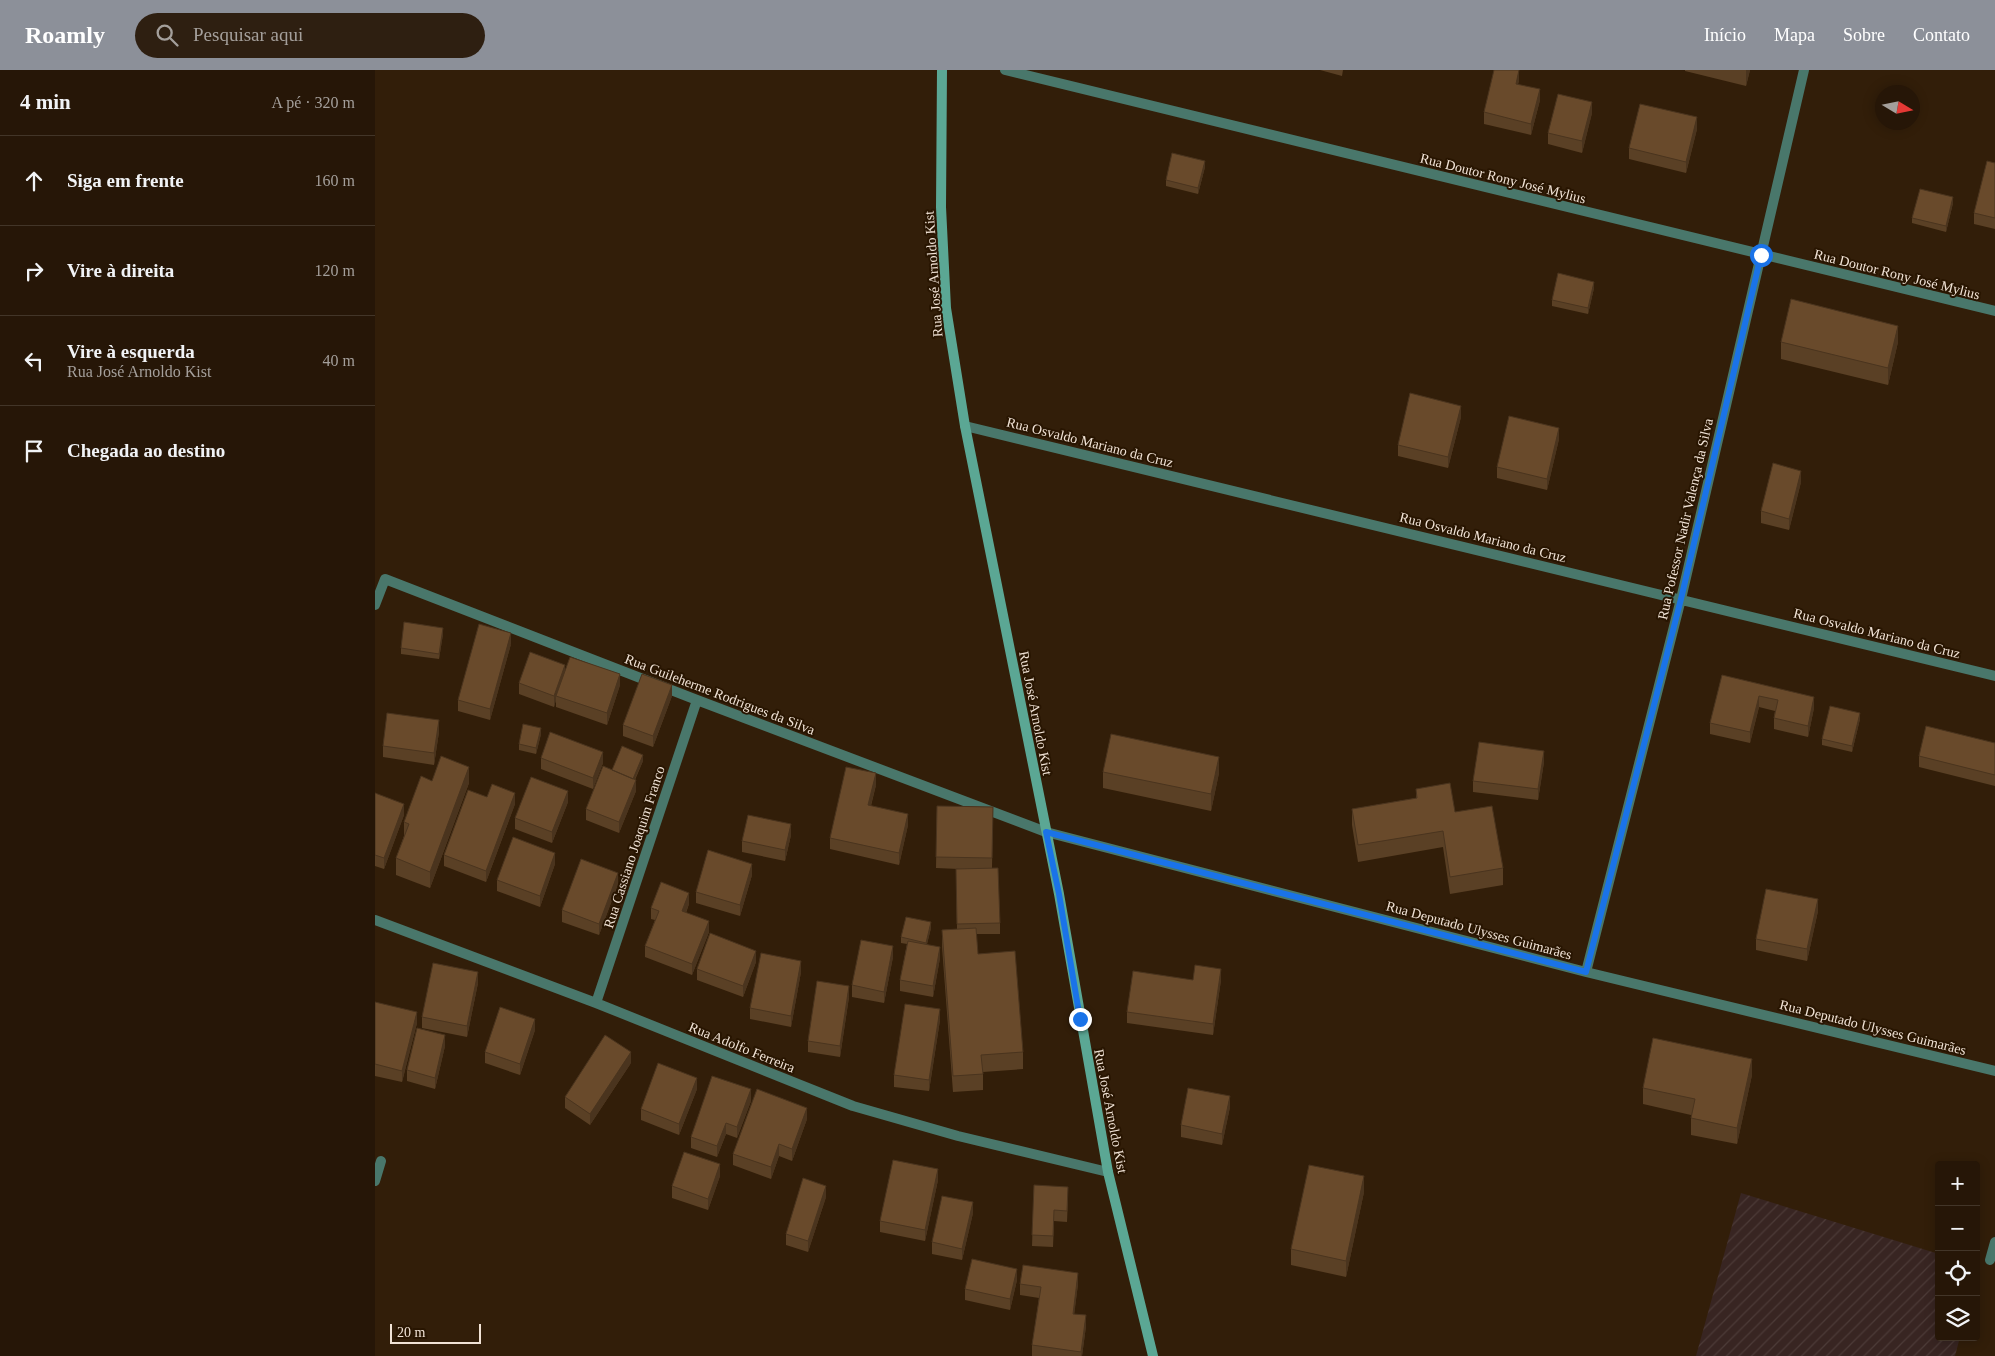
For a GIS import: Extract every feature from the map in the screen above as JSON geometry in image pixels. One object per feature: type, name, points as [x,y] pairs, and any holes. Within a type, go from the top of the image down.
[{"type":"street","name":"Rua José Arnoldo Kist","points":[[942,70],[941,206],[946,308],[965,426],[1059,894],[1108,1172],[1153,1356]]},
{"type":"street","name":"Rua Doutor Rony José Mylius","points":[[1005,70],[1995,312]]},
{"type":"street","name":"Rua Pofessor Nadir Valença da Silva","points":[[1586,972],[1681,599],[1804,70]]},
{"type":"street","name":"Rua Osvaldo Mariano da Cruz","points":[[965,426],[1995,676]]},
{"type":"street","name":"Rua Guileherme Rodrigues da Silva","points":[[375,605],[385,579],[1046,832]]},
{"type":"street","name":"Rua Cassiano Joaquim Franco","points":[[597,1003],[697,700]]},
{"type":"street","name":"Rua Deputado Ulysses Guimarães","points":[[1046,832],[1586,972],[1995,1071]]},
{"type":"street","name":"Rua Adolfo Ferreira","points":[[375,920],[597,1003],[853,1106],[958,1136],[1108,1172]]},
{"type":"street","points":[[375,1181],[381,1161]]},
{"type":"street","points":[[1990,1260],[1995,1242]]},
{"type":"shaded area","points":[[1741,1193],[1935,1253],[1935,1341],[1959,1341],[1955,1356],[1696,1356]]},
{"type":"building","points":[[1494,70],[1519,70],[1516,84],[1540,89],[1531,124],[1484,112]]},
{"type":"building","points":[[1558,94],[1592,102],[1582,141],[1548,133]]},
{"type":"building","points":[[1640,104],[1697,117],[1686,162],[1629,148]]},
{"type":"building","points":[[1172,153],[1205,161],[1198,188],[1166,180]]},
{"type":"building","points":[[1987,161],[1995,163],[1995,218],[1974,213]]},
{"type":"building","points":[[1920,189],[1953,197],[1946,226],[1912,218]]},
{"type":"building","points":[[1558,273],[1594,282],[1588,308],[1552,300]]},
{"type":"building","points":[[1791,299],[1898,326],[1888,368],[1781,342]]},
{"type":"building","points":[[1410,393],[1461,406],[1448,457],[1398,445]]},
{"type":"building","points":[[1509,416],[1559,428],[1547,479],[1497,467]]},
{"type":"building","points":[[1773,463],[1801,471],[1789,519],[1761,511]]},
{"type":"building","points":[[404,622],[443,628],[439,654],[401,648]]},
{"type":"building","points":[[479,624],[511,633],[490,709],[458,700]]},
{"type":"building","points":[[530,652],[565,665],[554,696],[519,683]]},
{"type":"building","points":[[570,657],[620,674],[607,713],[556,696]]},
{"type":"building","points":[[642,674],[672,685],[653,736],[623,725]]},
{"type":"building","points":[[1722,675],[1814,697],[1808,726],[1774,718],[1778,700],[1759,696],[1750,732],[1710,723]]},
{"type":"building","points":[[1830,706],[1860,713],[1852,746],[1822,739]]},
{"type":"building","points":[[387,713],[439,720],[434,753],[383,746]]},
{"type":"building","points":[[523,724],[541,728],[536,748],[519,744]]},
{"type":"building","points":[[1926,726],[1995,743],[1995,775],[1919,756]]},
{"type":"building","points":[[550,732],[603,752],[593,778],[541,758]]},
{"type":"building","points":[[1111,734],[1219,757],[1211,794],[1103,772]]},
{"type":"building","points":[[1479,742],[1544,751],[1538,789],[1473,781]]},
{"type":"building","points":[[622,746],[643,755],[633,779],[612,770]]},
{"type":"building","points":[[441,756],[469,767],[430,872],[396,858],[409,824],[404,822],[421,776],[432,781]]},
{"type":"building","points":[[603,766],[636,780],[619,822],[586,809]]},
{"type":"building","points":[[846,767],[876,773],[868,805],[908,814],[899,853],[830,838]]},
{"type":"building","points":[[531,777],[568,791],[552,832],[515,818]]},
{"type":"building","points":[[1450,783],[1455,812],[1492,806],[1503,868],[1450,877],[1443,831],[1358,845],[1352,809],[1417,798],[1416,789]]},
{"type":"building","points":[[492,784],[515,793],[486,871],[444,855],[468,790],[487,797]]},
{"type":"building","points":[[375,793],[404,804],[384,858],[375,855]]},
{"type":"building","points":[[937,806],[993,807],[992,858],[936,857]]},
{"type":"building","points":[[748,815],[791,824],[785,850],[742,841]]},
{"type":"building","points":[[513,837],[555,853],[540,896],[497,880]]},
{"type":"building","points":[[708,850],[752,864],[740,905],[696,892]]},
{"type":"building","points":[[581,859],[618,873],[599,924],[562,910]]},
{"type":"building","points":[[998,868],[1000,923],[957,924],[956,869]]},
{"type":"building","points":[[661,882],[689,893],[682,911],[709,921],[692,964],[645,946],[659,911],[651,908]]},
{"type":"building","points":[[1766,889],[1818,899],[1807,949],[1756,939]]},
{"type":"building","points":[[906,917],[931,922],[926,943],[901,937]]},
{"type":"building","points":[[976,928],[978,954],[1015,951],[1023,1052],[981,1055],[983,1074],[953,1076],[942,930]]},
{"type":"building","points":[[710,933],[756,951],[743,986],[697,969]]},
{"type":"building","points":[[861,940],[893,946],[884,992],[852,985]]},
{"type":"building","points":[[908,941],[940,947],[933,986],[900,980]]},
{"type":"building","points":[[761,953],[801,961],[791,1016],[750,1008]]},
{"type":"building","points":[[433,963],[478,972],[467,1026],[422,1017]]},
{"type":"building","points":[[1195,965],[1221,969],[1213,1024],[1127,1012],[1133,971],[1193,980]]},
{"type":"building","points":[[817,981],[849,986],[840,1046],[808,1041]]},
{"type":"building","points":[[375,1002],[417,1012],[402,1071],[375,1064]]},
{"type":"building","points":[[905,1004],[940,1009],[929,1080],[894,1075]]},
{"type":"building","points":[[500,1007],[535,1019],[520,1064],[485,1052]]},
{"type":"building","points":[[417,1028],[445,1035],[435,1078],[407,1070]]},
{"type":"building","points":[[605,1035],[631,1052],[590,1114],[565,1097]]},
{"type":"building","points":[[1653,1038],[1752,1059],[1737,1128],[1691,1118],[1695,1099],[1643,1088]]},
{"type":"building","points":[[658,1063],[697,1078],[679,1124],[641,1109]]},
{"type":"building","points":[[712,1076],[751,1089],[737,1127],[726,1123],[717,1146],[691,1137]]},
{"type":"building","points":[[1188,1088],[1230,1096],[1222,1134],[1181,1125]]},
{"type":"building","points":[[757,1089],[807,1108],[792,1149],[779,1144],[771,1167],[733,1154]]},
{"type":"building","points":[[684,1152],[720,1164],[708,1199],[672,1186]]},
{"type":"building","points":[[893,1160],[938,1169],[925,1230],[880,1221]]},
{"type":"building","points":[[1309,1165],[1364,1176],[1346,1261],[1291,1249]]},
{"type":"building","points":[[803,1178],[826,1186],[808,1241],[786,1234]]},
{"type":"building","points":[[1034,1185],[1068,1187],[1067,1211],[1054,1210],[1053,1236],[1032,1235]]},
{"type":"building","points":[[942,1196],[973,1202],[962,1249],[932,1242]]},
{"type":"building","points":[[972,1259],[1017,1269],[1010,1299],[965,1289]]},
{"type":"building","points":[[1023,1265],[1078,1273],[1073,1314],[1086,1315],[1081,1352],[1032,1345],[1041,1287],[1020,1284]]},
{"type":"route","points":[[1080,1019],[1059,894],[1046,832],[1586,972],[1681,599],[1761,255]]}]
